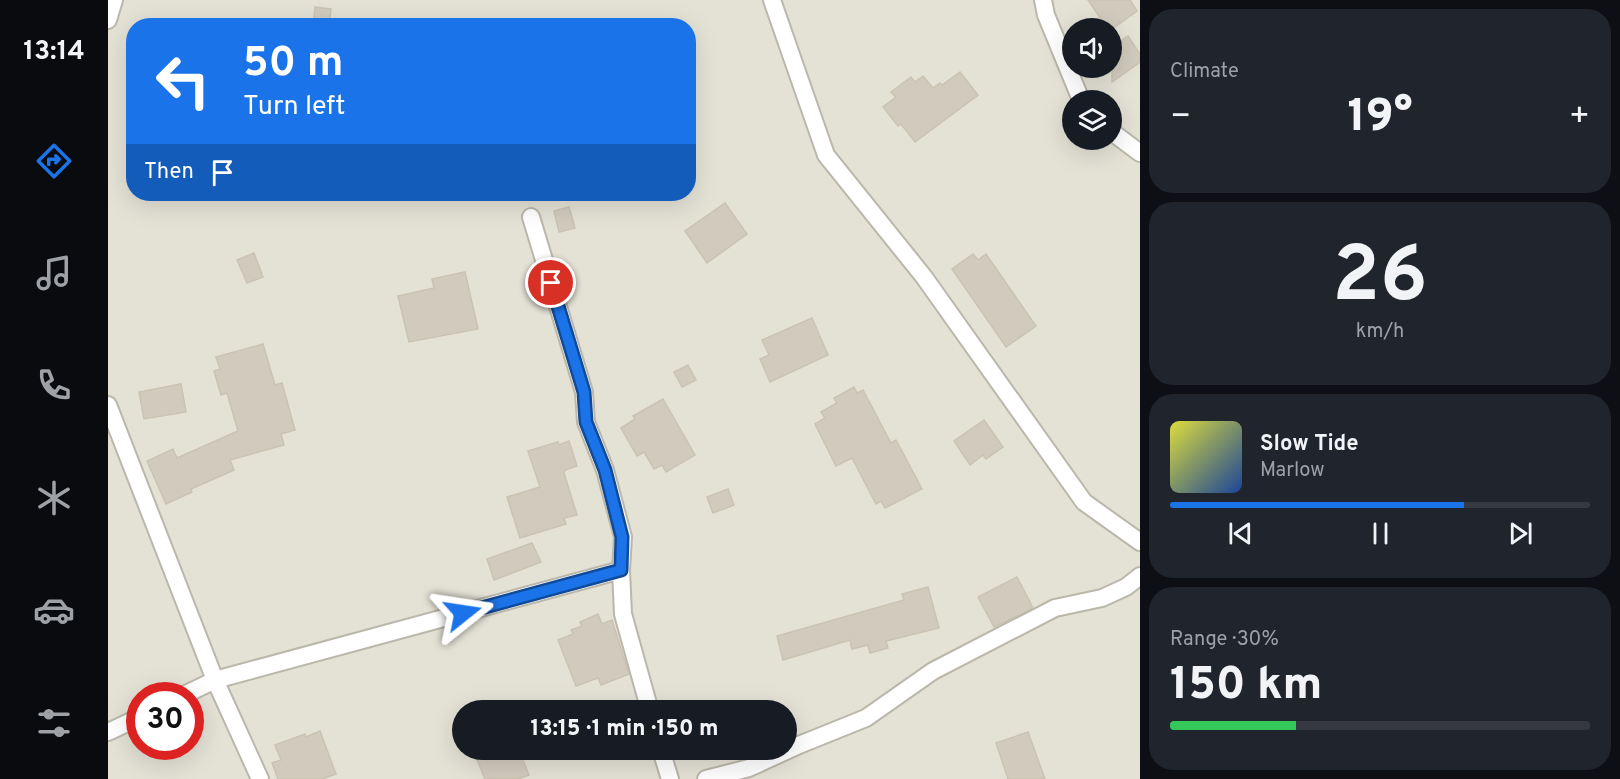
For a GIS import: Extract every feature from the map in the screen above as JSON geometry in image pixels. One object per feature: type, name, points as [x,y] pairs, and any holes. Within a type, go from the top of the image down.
[{"type":"street","points":[[108,20],[114,0]]},
{"type":"street","points":[[772,0],[826,155],[924,277],[1084,502],[1140,542]]},
{"type":"street","points":[[1043,0],[1046,15],[1076,90]]},
{"type":"street","points":[[1122,140],[1140,153]]},
{"type":"street","points":[[531,217],[584,392],[586,422],[605,470],[620,526],[623,614],[647,700]]},
{"type":"street","points":[[108,405],[215,680],[260,779]]},
{"type":"street","points":[[204,685],[215,680],[621,570]]},
{"type":"street","points":[[706,779],[752,774],[799,745],[866,718],[933,671],[1055,608],[1102,598],[1126,587],[1140,576]]},
{"type":"street","points":[[108,732],[126,724]]},
{"type":"street","points":[[664,760],[670,779]]},
{"type":"shaded area","points":[[108,0],[1140,0],[1140,779],[108,779]]},
{"type":"building","points":[[1088,0],[1130,0],[1137,11],[1122,22],[1122,18],[1100,18]]},
{"type":"building","points":[[315,7],[331,9],[330,18],[314,18]]},
{"type":"building","points":[[1128,36],[1140,54],[1140,62],[1122,75],[1122,40]]},
{"type":"building","points":[[960,72],[978,95],[915,142],[901,124],[898,126],[883,107],[896,97],[891,92],[911,77],[915,82],[923,76],[933,88],[940,83],[942,85]]},
{"type":"building","points":[[725,203],[747,234],[707,263],[685,231]]},
{"type":"building","points":[[569,207],[575,228],[559,232],[554,211]]},
{"type":"building","points":[[254,253],[263,277],[247,283],[237,260]]},
{"type":"building","points":[[973,254],[978,260],[986,254],[1036,326],[1006,347],[952,269]]},
{"type":"building","points":[[465,272],[478,329],[409,342],[398,296],[434,288],[432,279]]},
{"type":"building","points":[[812,318],[828,355],[770,382],[760,359],[769,355],[762,340]]},
{"type":"building","points":[[263,344],[275,385],[282,383],[295,430],[281,434],[284,445],[230,460],[234,470],[191,489],[192,492],[166,504],[147,461],[173,449],[177,458],[238,431],[227,393],[221,395],[214,371],[220,369],[216,357]]},
{"type":"building","points":[[688,365],[696,380],[682,387],[674,372]]},
{"type":"building","points":[[181,384],[186,412],[144,419],[139,392]]},
{"type":"building","points":[[854,387],[857,393],[863,390],[891,443],[896,440],[922,489],[885,508],[881,501],[876,504],[852,458],[836,466],[815,424],[825,418],[821,412],[837,403],[834,398]]},
{"type":"building","points":[[663,399],[695,455],[666,472],[662,465],[654,469],[644,452],[637,456],[621,428],[635,419],[633,416]]},
{"type":"building","points":[[984,420],[1003,447],[986,459],[983,455],[970,465],[954,441]]},
{"type":"building","points":[[569,441],[577,466],[565,470],[564,473],[577,515],[564,518],[566,524],[520,538],[507,497],[540,487],[528,451]]},
{"type":"building","points":[[728,489],[734,505],[713,513],[707,497]]},
{"type":"building","points":[[532,543],[541,562],[494,580],[487,559]]},
{"type":"building","points":[[1017,577],[1033,608],[994,627],[978,597]]},
{"type":"building","points":[[928,587],[939,628],[886,641],[888,648],[870,653],[868,645],[852,649],[850,640],[783,660],[777,636],[904,600],[902,594]]},
{"type":"building","points":[[598,614],[602,624],[612,620],[629,674],[601,685],[598,678],[576,686],[558,640],[573,634],[571,630],[582,626],[580,622]]},
{"type":"building","points":[[320,731],[336,774],[322,779],[278,779],[272,763],[281,760],[275,745]]},
{"type":"building","points":[[1028,732],[1045,779],[1008,779],[996,743]]},
{"type":"building","points":[[477,760],[523,760],[529,775],[518,779],[485,779]]},
{"type":"route","points":[[463,613],[621,570],[622,537],[605,470],[586,422],[584,392],[551,283]]}]
